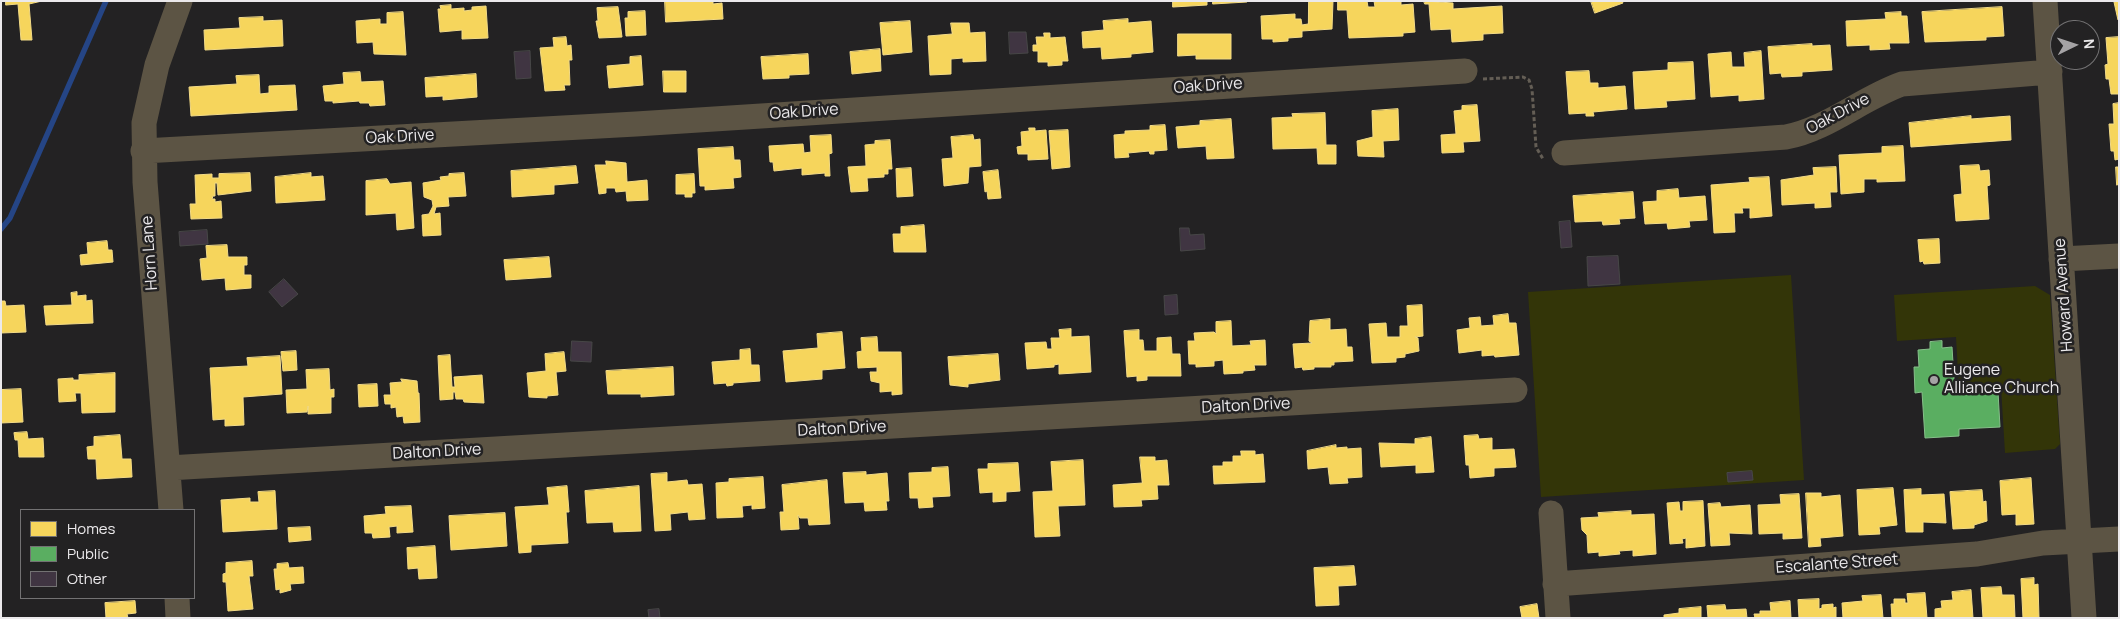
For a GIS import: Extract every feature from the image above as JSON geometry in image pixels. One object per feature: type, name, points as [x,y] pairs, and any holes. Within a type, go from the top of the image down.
[{"type":"street","name":"Horn Lane","points":[[171,509],[143,151],[144,123],[148,96],[164,40],[180,1]]},
{"type":"street","name":"Howard Avenue","points":[[2045,1],[2084,618]]},
{"type":"street","name":"Oak Drive","points":[[143,151],[626,124],[1465,70]]},
{"type":"street","name":"Oak Drive","points":[[1556,157],[1786,137],[1814,129],[1884,90],[1902,84],[2050,72]]},
{"type":"street","points":[[2061,259],[2119,256]]},
{"type":"street","name":"Dalton Drive","points":[[168,468],[1515,390]]},
{"type":"street","points":[[1551,513],[1558,618]]},
{"type":"street","name":"Escalante Street","points":[[1556,584],[1976,554],[2018,546],[2119,539]]},
{"type":"street","points":[[177,599],[178,618]]},
{"type":"path","points":[[1465,70],[1480,79],[1523,77],[1529,80],[1532,89],[1536,147],[1540,157],[1556,157]]},
{"type":"shaded area","points":[[1791,275],[1804,480],[1541,497],[1528,292]]},
{"type":"shaded area","points":[[2035,286],[2050,295],[2060,444],[2055,449],[2005,453],[2001,387],[1959,389],[1956,337],[1897,341],[1894,295]]},
{"type":"building: Homes","points":[[6,1],[42,1],[29,4],[32,40],[21,40],[18,4],[6,5]]},
{"type":"building: Homes","points":[[665,1],[713,1],[713,4],[722,3],[723,19],[666,22]]},
{"type":"building: Homes","points":[[1173,1],[1207,1],[1207,5],[1173,7]]},
{"type":"building: Homes","points":[[1213,1],[1247,1],[1247,2],[1213,4]]},
{"type":"building: Homes","points":[[1309,1],[1333,1],[1332,29],[1302,31],[1302,37],[1288,38],[1288,41],[1273,42],[1273,39],[1262,39],[1261,16],[1295,14],[1295,19],[1301,19],[1302,25],[1308,24]]},
{"type":"building: Homes","points":[[1338,1],[1367,1],[1368,7],[1375,7],[1374,1],[1401,1],[1401,5],[1413,4],[1415,32],[1403,33],[1403,36],[1349,38],[1347,10],[1338,10]]},
{"type":"building: Homes","points":[[1424,1],[1453,3],[1453,9],[1502,6],[1503,33],[1483,34],[1483,40],[1452,42],[1451,29],[1431,30],[1429,4],[1425,4]]},
{"type":"building: Homes","points":[[1591,1],[1622,1],[1623,3],[1595,13]]},
{"type":"building: Homes","points":[[2119,1],[2119,20],[2118,20],[2114,2]]},
{"type":"building: Homes","points":[[451,5],[451,9],[464,8],[464,11],[472,10],[472,7],[486,6],[488,38],[462,39],[462,30],[440,32],[438,9],[441,9],[440,6]]},
{"type":"building: Homes","points":[[618,7],[622,37],[599,38],[596,21],[598,21],[597,8]]},
{"type":"building: Homes","points":[[2002,7],[2004,36],[1986,37],[1986,40],[1925,42],[1922,12]]},
{"type":"building: Homes","points":[[645,11],[646,35],[626,36],[625,18],[628,18],[628,12]]},
{"type":"building: Homes","points":[[403,12],[406,55],[374,54],[373,42],[357,43],[356,21],[380,19],[380,24],[387,24],[387,13]]},
{"type":"building: Homes","points":[[1901,12],[1901,16],[1907,16],[1909,43],[1889,43],[1890,49],[1870,50],[1870,45],[1847,46],[1846,21],[1886,19],[1885,13]]},
{"type":"building: Homes","points":[[263,17],[263,21],[282,20],[283,46],[205,50],[204,30],[240,28],[239,18]]},
{"type":"building: Homes","points":[[1128,19],[1128,23],[1151,21],[1153,52],[1131,54],[1131,57],[1102,59],[1101,47],[1083,48],[1082,32],[1104,30],[1103,21]]},
{"type":"building: Homes","points":[[910,21],[912,52],[883,55],[880,23]]},
{"type":"building: Homes","points":[[951,23],[969,23],[970,33],[985,32],[986,61],[963,62],[963,58],[951,59],[951,74],[930,75],[928,36],[952,34]]},
{"type":"building: Homes","points":[[1044,33],[1050,33],[1050,38],[1065,37],[1068,61],[1062,61],[1062,65],[1048,66],[1048,62],[1038,62],[1038,51],[1033,51],[1033,45],[1037,45],[1036,37],[1044,37]]},
{"type":"building: Homes","points":[[1178,34],[1231,34],[1231,59],[1196,59],[1196,55],[1178,56]]},
{"type":"building: Homes","points":[[566,37],[567,46],[571,45],[572,60],[569,60],[570,85],[564,85],[565,90],[545,91],[540,48],[554,47],[553,38]]},
{"type":"building: Homes","points":[[2119,37],[2119,94],[2111,94],[2109,79],[2106,79],[2105,65],[2108,64],[2106,38]]},
{"type":"building: Homes","points":[[1812,44],[1812,46],[1830,45],[1832,70],[1802,72],[1802,76],[1782,77],[1781,73],[1770,74],[1768,47]]},
{"type":"building: Homes","points":[[880,49],[881,71],[852,74],[850,52]]},
{"type":"building: Homes","points":[[1761,51],[1764,99],[1739,101],[1739,95],[1711,97],[1708,54],[1731,52],[1732,67],[1745,67],[1744,53]]},
{"type":"building: Homes","points":[[808,54],[809,74],[789,75],[789,78],[763,79],[761,57]]},
{"type":"building: Homes","points":[[641,56],[643,85],[609,88],[607,66],[630,64],[630,57]]},
{"type":"building: Homes","points":[[1693,62],[1695,99],[1666,101],[1667,107],[1635,109],[1633,72],[1668,70],[1668,63]]},
{"type":"building: Homes","points":[[663,71],[686,71],[686,92],[664,92]]},
{"type":"building: Homes","points":[[1589,71],[1590,83],[1598,83],[1598,88],[1625,86],[1627,109],[1593,112],[1594,116],[1586,116],[1586,113],[1569,114],[1566,72]]},
{"type":"building: Homes","points":[[360,72],[361,82],[383,81],[385,105],[370,106],[369,103],[360,103],[359,101],[333,103],[333,101],[325,101],[323,86],[344,84],[343,73]]},
{"type":"building: Homes","points":[[476,74],[477,97],[443,100],[443,96],[426,97],[425,78]]},
{"type":"building: Homes","points":[[259,75],[260,94],[269,93],[269,86],[295,85],[297,110],[191,116],[189,87],[237,84],[236,76]]},
{"type":"building: Homes","points":[[2119,103],[2119,159],[2115,160],[2114,151],[2111,151],[2109,124],[2114,124],[2113,104]]},
{"type":"building: Homes","points":[[1477,105],[1480,141],[1463,142],[1464,152],[1442,153],[1441,135],[1456,134],[1454,111],[1462,110],[1462,106]]},
{"type":"building: Homes","points":[[1398,109],[1399,140],[1383,141],[1384,157],[1358,156],[1357,141],[1373,137],[1372,111]]},
{"type":"building: Homes","points":[[1325,113],[1326,145],[1336,145],[1336,164],[1318,164],[1317,148],[1273,149],[1272,118],[1293,117],[1292,114]]},
{"type":"building: Homes","points":[[1971,116],[1971,119],[2010,116],[2011,140],[1911,147],[1909,123]]},
{"type":"building: Homes","points":[[1231,119],[1234,158],[1207,159],[1206,146],[1178,148],[1176,127],[1200,125],[1200,121]]},
{"type":"building: Homes","points":[[1165,125],[1167,150],[1154,151],[1154,154],[1150,154],[1149,151],[1128,153],[1129,157],[1115,158],[1114,135],[1125,134],[1125,131],[1150,130],[1150,126]]},
{"type":"building: Homes","points":[[1029,128],[1035,128],[1035,131],[1046,130],[1048,159],[1028,160],[1028,154],[1018,154],[1017,147],[1022,146],[1021,132],[1029,131]]},
{"type":"building: Homes","points":[[1068,130],[1070,167],[1052,169],[1049,131]]},
{"type":"building: Homes","points":[[831,135],[832,153],[829,154],[830,176],[825,176],[825,173],[802,175],[802,168],[774,171],[773,162],[770,162],[769,146],[803,144],[804,153],[811,152],[810,136]]},
{"type":"building: Homes","points":[[973,135],[974,140],[980,139],[981,166],[969,167],[968,183],[944,186],[942,159],[953,158],[951,137]]},
{"type":"building: Homes","points":[[890,140],[892,169],[888,169],[888,174],[884,174],[884,177],[867,178],[868,191],[851,192],[848,167],[866,166],[865,145],[875,144],[875,141]]},
{"type":"building: Homes","points":[[1903,146],[1905,181],[1877,182],[1877,179],[1864,179],[1864,192],[1841,194],[1839,155],[1882,153],[1882,147]]},
{"type":"building: Homes","points":[[733,147],[734,160],[740,160],[741,177],[733,178],[734,188],[705,190],[705,186],[700,186],[698,149]]},
{"type":"building: Homes","points":[[606,161],[626,163],[627,182],[647,180],[648,200],[627,201],[626,191],[616,192],[615,188],[606,188],[606,193],[599,194],[595,165],[606,165]]},
{"type":"building: Homes","points":[[1979,165],[1980,171],[1989,170],[1990,185],[1987,186],[1989,219],[1956,221],[1954,195],[1962,194],[1960,166]]},
{"type":"building: Homes","points":[[576,166],[578,183],[554,185],[554,194],[512,197],[511,171]]},
{"type":"building: Homes","points":[[1836,167],[1837,192],[1830,192],[1831,207],[1815,208],[1815,203],[1782,205],[1781,180],[1814,175],[1813,168]]},
{"type":"building: Homes","points":[[2116,167],[2119,167],[2119,184],[2117,185]]},
{"type":"building: Homes","points":[[911,168],[913,196],[897,197],[896,169]]},
{"type":"building: Homes","points":[[998,170],[1001,198],[988,199],[987,191],[985,192],[983,172]]},
{"type":"building: Homes","points":[[250,173],[251,191],[218,195],[217,183],[215,183],[215,196],[212,199],[215,199],[215,202],[221,201],[222,218],[191,219],[190,204],[196,204],[195,175],[212,174],[212,178],[219,178],[219,174]]},
{"type":"building: Homes","points":[[311,173],[311,177],[323,176],[325,200],[276,203],[275,177]]},
{"type":"building: Homes","points":[[464,173],[466,196],[448,197],[449,206],[436,207],[434,214],[440,213],[441,235],[423,236],[422,215],[429,214],[433,206],[432,200],[424,197],[423,183],[441,180],[440,177],[449,176],[449,174]]},
{"type":"building: Homes","points":[[694,174],[695,193],[692,193],[692,197],[685,197],[685,194],[676,194],[676,175]]},
{"type":"building: Homes","points":[[1769,177],[1772,216],[1750,218],[1750,208],[1742,208],[1743,213],[1734,213],[1735,232],[1714,233],[1711,185],[1750,182],[1749,178]]},
{"type":"building: Homes","points":[[387,179],[390,184],[411,182],[414,228],[397,230],[396,213],[366,215],[366,181]]},
{"type":"building: Homes","points":[[1678,189],[1679,198],[1705,196],[1707,220],[1689,221],[1690,227],[1668,229],[1667,223],[1645,224],[1643,202],[1657,201],[1657,191]]},
{"type":"building: Homes","points":[[1633,192],[1635,218],[1619,219],[1620,224],[1603,225],[1602,221],[1575,222],[1573,196]]},
{"type":"building: Homes","points":[[924,225],[926,252],[894,252],[893,234],[901,234],[901,227]]},
{"type":"building: Homes","points":[[1939,239],[1940,263],[1924,264],[1923,261],[1920,262],[1918,240]]},
{"type":"building: Homes","points":[[107,241],[108,250],[112,250],[113,262],[81,265],[80,255],[88,254],[87,243]]},
{"type":"building: Homes","points":[[227,245],[228,257],[247,257],[247,265],[244,265],[244,275],[251,275],[251,288],[226,290],[225,278],[202,280],[200,259],[207,258],[206,246]]},
{"type":"building: Homes","points":[[549,257],[551,277],[506,280],[504,260]]},
{"type":"building: Homes","points":[[77,292],[77,296],[86,295],[86,301],[92,300],[93,323],[46,325],[44,306],[72,305],[71,293]]},
{"type":"building: Homes","points":[[1,301],[5,301],[6,306],[24,305],[26,332],[1,333]]},
{"type":"building: Homes","points":[[1422,305],[1423,336],[1415,337],[1418,338],[1419,351],[1405,354],[1405,357],[1396,358],[1396,362],[1372,363],[1369,324],[1386,323],[1387,337],[1400,337],[1400,326],[1408,326],[1407,306]]},
{"type":"building: Homes","points":[[1508,314],[1509,323],[1516,323],[1519,355],[1482,356],[1482,350],[1459,353],[1457,330],[1470,328],[1469,318],[1480,317],[1481,326],[1494,325],[1493,316]]},
{"type":"building: Homes","points":[[1330,319],[1330,330],[1346,329],[1347,347],[1352,347],[1353,361],[1334,362],[1334,365],[1331,365],[1331,367],[1314,367],[1314,369],[1303,370],[1302,367],[1295,368],[1293,344],[1312,343],[1309,341],[1310,321]]},
{"type":"building: Homes","points":[[1231,321],[1232,346],[1251,345],[1250,341],[1265,340],[1266,365],[1254,365],[1255,370],[1243,371],[1243,373],[1224,374],[1223,360],[1214,361],[1214,366],[1196,367],[1196,364],[1189,364],[1188,341],[1195,341],[1194,333],[1214,332],[1216,334],[1216,322]]},
{"type":"building: Homes","points":[[1071,329],[1071,337],[1089,336],[1091,372],[1059,374],[1059,364],[1054,365],[1054,367],[1027,369],[1025,343],[1046,342],[1047,349],[1052,349],[1051,338],[1060,338],[1059,330]]},
{"type":"building: Homes","points":[[1139,330],[1139,340],[1143,340],[1144,351],[1157,351],[1157,338],[1171,337],[1172,354],[1180,354],[1181,376],[1147,376],[1147,380],[1137,381],[1137,376],[1127,377],[1124,331]]},
{"type":"building: Homes","points":[[842,332],[845,368],[822,370],[822,379],[786,382],[783,351],[818,348],[817,334]]},
{"type":"building: Homes","points":[[877,337],[878,352],[901,352],[902,394],[892,395],[892,391],[880,392],[880,383],[871,381],[870,372],[877,372],[877,367],[858,368],[857,352],[862,351],[861,338]]},
{"type":"building: Homes","points":[[750,349],[751,365],[759,365],[760,381],[733,383],[733,385],[727,386],[726,383],[714,384],[712,362],[740,360],[740,350]]},
{"type":"building: Homes","points":[[296,351],[297,370],[283,371],[281,352]]},
{"type":"building: Homes","points":[[564,352],[566,371],[556,372],[558,395],[547,396],[547,398],[529,397],[527,373],[546,371],[545,354]]},
{"type":"building: Homes","points":[[998,354],[1000,380],[968,384],[968,387],[950,385],[948,357]]},
{"type":"building: Homes","points":[[450,355],[452,387],[455,387],[454,377],[482,375],[484,403],[464,402],[463,399],[456,399],[455,392],[453,392],[453,399],[440,400],[438,356]]},
{"type":"building: Homes","points":[[280,356],[282,394],[243,397],[244,425],[225,426],[225,419],[213,420],[210,368],[248,366],[247,358]]},
{"type":"building: Homes","points":[[673,367],[674,395],[641,397],[641,394],[608,394],[606,371]]},
{"type":"building: Homes","points":[[329,369],[330,390],[334,389],[334,397],[331,397],[331,413],[308,414],[308,406],[307,412],[287,413],[286,390],[307,389],[306,370]]},
{"type":"building: Homes","points":[[115,373],[115,412],[82,413],[81,393],[75,393],[76,401],[59,402],[58,379],[73,378],[73,380],[79,380],[79,375]]},
{"type":"building: Homes","points":[[401,379],[417,381],[420,422],[404,423],[403,416],[397,417],[396,407],[391,408],[391,404],[385,404],[384,395],[391,395],[390,383],[402,382]]},
{"type":"building: Homes","points":[[377,384],[378,406],[359,407],[358,385]]},
{"type":"building: Homes","points":[[21,389],[23,422],[1,423],[1,390]]},
{"type":"building: Homes","points":[[27,432],[28,439],[43,438],[44,457],[19,457],[18,440],[15,440],[14,433]]},
{"type":"building: Homes","points":[[120,435],[122,459],[131,459],[132,477],[97,479],[96,459],[88,459],[87,447],[94,446],[94,437]]},
{"type":"building: Homes","points":[[1478,435],[1479,439],[1492,438],[1492,450],[1514,449],[1516,467],[1494,468],[1494,476],[1470,478],[1469,465],[1466,465],[1464,436]]},
{"type":"building: Homes","points":[[1431,437],[1434,472],[1416,473],[1416,465],[1381,467],[1379,443],[1415,444],[1415,439]]},
{"type":"building: Homes","points":[[1336,445],[1336,448],[1361,448],[1362,477],[1347,478],[1348,483],[1330,484],[1328,467],[1308,469],[1307,451]]},
{"type":"building: Homes","points":[[1241,451],[1255,451],[1255,455],[1263,454],[1265,482],[1214,484],[1213,466],[1223,466],[1223,462],[1233,462],[1233,456],[1241,456]]},
{"type":"building: Homes","points":[[1140,457],[1155,457],[1155,461],[1167,460],[1169,485],[1157,485],[1158,499],[1141,500],[1142,506],[1114,507],[1113,485],[1142,483]]},
{"type":"building: Homes","points":[[1083,460],[1085,505],[1058,506],[1060,536],[1035,537],[1033,492],[1053,491],[1051,462]]},
{"type":"building: Homes","points":[[1018,463],[1020,491],[1006,492],[1006,501],[993,502],[993,492],[980,493],[978,469],[988,469],[988,464]]},
{"type":"building: Homes","points":[[948,467],[950,496],[932,497],[933,507],[919,508],[918,498],[910,498],[909,473],[932,472],[932,468]]},
{"type":"building: Homes","points":[[866,472],[866,475],[887,473],[889,501],[886,501],[887,510],[865,511],[864,502],[845,503],[843,473]]},
{"type":"building: Homes","points":[[667,473],[667,482],[687,480],[688,485],[702,484],[705,519],[689,520],[688,512],[670,514],[671,530],[655,531],[651,474]]},
{"type":"building: Homes","points":[[763,477],[765,508],[752,509],[752,505],[742,506],[743,517],[717,518],[716,483],[729,482],[729,479]]},
{"type":"building: Homes","points":[[2031,478],[2034,524],[2016,525],[2016,514],[2002,515],[2000,481]]},
{"type":"building: Homes","points":[[827,480],[830,524],[809,525],[808,518],[800,518],[798,515],[799,529],[781,530],[780,512],[784,512],[782,485]]},
{"type":"building: Homes","points":[[567,486],[569,512],[566,512],[568,543],[531,545],[531,552],[519,553],[515,507],[549,505],[547,488]]},
{"type":"building: Homes","points":[[639,486],[641,531],[614,532],[613,522],[587,523],[585,491]]},
{"type":"building: Homes","points":[[1893,488],[1897,525],[1879,527],[1880,534],[1859,535],[1857,490]]},
{"type":"building: Homes","points":[[1921,489],[1921,495],[1944,494],[1946,523],[1923,522],[1923,532],[1906,532],[1904,490]]},
{"type":"building: Homes","points":[[1982,490],[1983,502],[1986,501],[1987,521],[1974,525],[1974,528],[1953,529],[1950,492]]},
{"type":"building: Homes","points":[[275,491],[277,529],[223,532],[221,500],[250,498],[250,502],[259,502],[258,492]]},
{"type":"building: Homes","points":[[1806,493],[1821,493],[1821,497],[1840,495],[1843,536],[1820,538],[1821,546],[1809,547]]},
{"type":"building: Homes","points":[[1799,494],[1802,538],[1783,539],[1783,533],[1759,534],[1758,505],[1781,504],[1780,495]]},
{"type":"building: Homes","points":[[1703,501],[1705,546],[1686,548],[1686,538],[1682,539],[1683,543],[1670,544],[1667,503],[1679,502],[1680,511],[1683,511],[1683,502]]},
{"type":"building: Homes","points":[[1720,503],[1721,507],[1750,505],[1752,534],[1729,533],[1730,545],[1711,546],[1708,504]]},
{"type":"building: Homes","points":[[411,506],[413,532],[397,533],[397,526],[389,527],[390,537],[373,538],[372,533],[365,533],[364,516],[386,514],[385,507]]},
{"type":"building: Homes","points":[[1631,511],[1631,515],[1654,514],[1656,554],[1633,556],[1633,550],[1619,551],[1620,554],[1599,556],[1599,552],[1588,553],[1587,535],[1582,530],[1581,518],[1599,517],[1598,513]]},
{"type":"building: Homes","points":[[505,513],[507,546],[451,550],[449,516]]},
{"type":"building: Homes","points":[[310,527],[311,540],[289,542],[288,528]]},
{"type":"building: Homes","points":[[435,546],[437,578],[419,579],[418,568],[408,569],[407,548]]},
{"type":"building: Homes","points":[[252,561],[253,576],[249,576],[253,609],[228,611],[226,582],[223,582],[223,574],[226,573],[226,563]]},
{"type":"building: Homes","points":[[288,563],[289,568],[303,567],[304,583],[290,584],[291,590],[280,593],[280,589],[276,590],[274,569],[277,569],[277,564]]},
{"type":"building: Homes","points":[[1354,566],[1356,585],[1338,586],[1339,605],[1316,606],[1314,568]]},
{"type":"building: Homes","points":[[2034,578],[2034,585],[2038,584],[2039,618],[2023,618],[2021,579]]},
{"type":"building: Homes","points":[[2001,587],[2002,595],[2014,595],[2015,618],[1983,618],[1981,588]]},
{"type":"building: Homes","points":[[1971,590],[1973,618],[1935,618],[1935,609],[1942,608],[1941,601],[1953,600],[1952,592]]},
{"type":"building: Homes","points":[[1925,593],[1927,618],[1892,618],[1891,604],[1894,604],[1894,599],[1905,599],[1905,603],[1908,603],[1907,594]]},
{"type":"building: Homes","points":[[1881,595],[1883,618],[1843,618],[1842,603],[1863,601],[1862,596]]},
{"type":"building: Homes","points":[[1819,599],[1819,609],[1822,608],[1822,605],[1833,604],[1833,608],[1836,607],[1836,618],[1799,618],[1798,600]]},
{"type":"building: Homes","points":[[135,601],[136,613],[127,614],[128,618],[106,618],[105,603]]},
{"type":"building: Homes","points":[[1790,601],[1791,618],[1755,618],[1754,614],[1760,614],[1760,611],[1771,611],[1770,603]]},
{"type":"building: Homes","points":[[1537,604],[1539,618],[1522,618],[1520,607]]},
{"type":"building: Homes","points":[[1725,605],[1726,610],[1746,609],[1747,618],[1708,618],[1707,606]]},
{"type":"building: Homes","points":[[1701,607],[1701,618],[1664,618],[1664,615],[1679,613],[1679,609]]},
{"type":"building: Public","name":"Eugene Alliance Church","points":[[1942,341],[1942,348],[1952,347],[1955,395],[1998,392],[2000,427],[1959,429],[1959,436],[1925,438],[1922,392],[1915,393],[1914,367],[1919,367],[1918,350],[1930,349],[1930,342]]},
{"type":"building: Other","points":[[1009,32],[1026,32],[1028,53],[1010,54]]},
{"type":"building: Other","points":[[530,51],[531,78],[516,79],[514,52]]},
{"type":"building: Other","points":[[1570,221],[1572,247],[1561,248],[1559,222]]},
{"type":"building: Other","points":[[1180,228],[1189,228],[1190,235],[1204,234],[1205,249],[1181,251]]},
{"type":"building: Other","points":[[207,230],[208,244],[180,246],[179,232]]},
{"type":"building: Other","points":[[1618,256],[1620,284],[1588,286],[1587,257]]},
{"type":"building: Other","points":[[284,279],[298,294],[282,307],[269,292]]},
{"type":"building: Other","points":[[1177,295],[1178,314],[1165,315],[1164,296]]},
{"type":"building: Other","points":[[572,341],[592,342],[591,362],[571,361]]},
{"type":"building: Other","points":[[1752,471],[1753,480],[1728,482],[1727,473]]},
{"type":"building: Other","points":[[659,609],[660,618],[649,618],[648,610]]},
{"type":"waterway","points":[[1,229],[10,218],[106,1]]},
{"type":"place","name":"Eugene Alliance Church","points":[[1934,380]]}]
